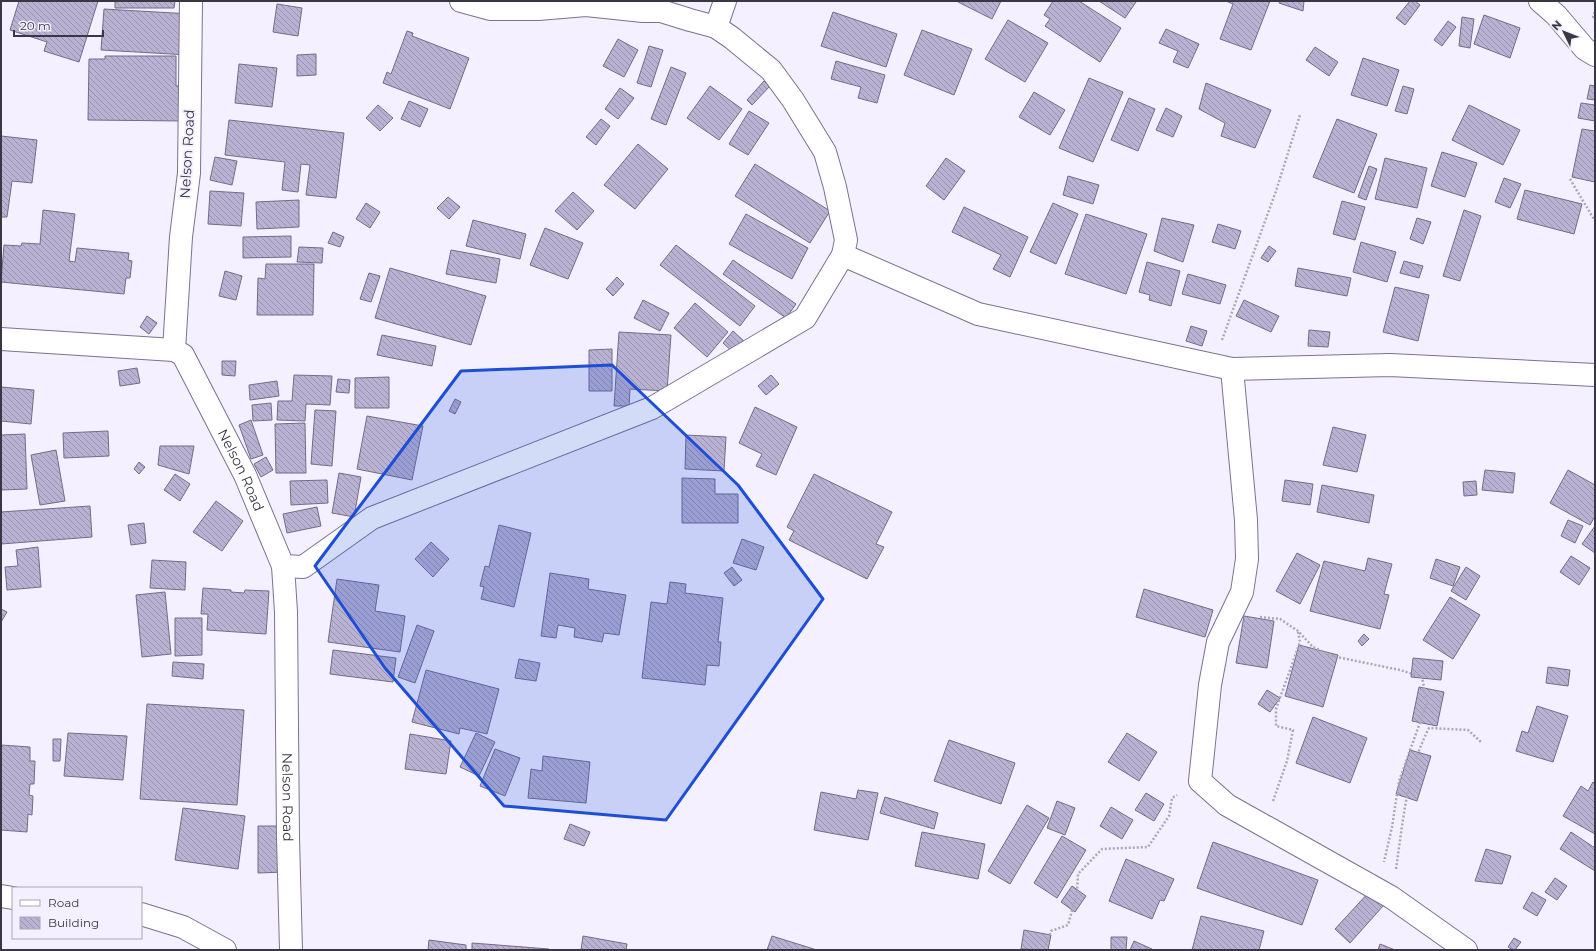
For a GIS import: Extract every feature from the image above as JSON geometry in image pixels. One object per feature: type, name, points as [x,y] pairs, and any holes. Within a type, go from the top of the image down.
[{"type":"street","name":"Nelson Road","points":[[192,1],[189,173],[181,237],[174,350],[183,355],[245,475],[283,566],[286,612],[288,838],[291,950]]},
{"type":"street","points":[[283,566],[303,566],[372,518],[652,408],[806,318],[843,255],[846,240],[835,187],[825,152],[793,100],[771,70],[716,27],[661,11],[643,11],[586,5],[538,9],[490,9],[461,1]]},
{"type":"street","points":[[716,27],[725,1]]},
{"type":"street","points":[[1540,1],[1556,15],[1585,49],[1595,55]]},
{"type":"street","points":[[843,255],[978,314],[1223,367],[1390,365],[1595,375]]},
{"type":"street","points":[[1,339],[174,350]]},
{"type":"street","points":[[1223,367],[1246,520],[1246,559],[1242,592],[1218,642],[1210,685],[1200,781],[1227,806],[1384,893],[1466,950]]},
{"type":"street","points":[[1,896],[12,898]]},
{"type":"street","points":[[142,914],[183,928],[225,950]]},
{"type":"path","points":[[1223,367],[1300,115]]},
{"type":"path","points":[[1570,179],[1595,221]]},
{"type":"path","points":[[1232,613],[1280,619],[1298,631],[1313,647],[1332,656],[1372,663],[1422,677],[1427,702],[1399,781],[1384,893]]},
{"type":"path","points":[[1264,826],[1288,761],[1293,730],[1276,726],[1276,709],[1300,642],[1298,631]]},
{"type":"path","points":[[1384,893],[1420,745],[1429,728],[1468,730],[1481,742]]},
{"type":"path","points":[[1044,950],[1051,931],[1068,925],[1077,893],[1078,874],[1102,849],[1148,847],[1170,816],[1172,798],[1200,781]]},
{"type":"highlighted area","points":[[612,365],[738,485],[823,599],[666,820],[504,806],[385,668],[315,566],[461,371]]},
{"type":"building","points":[[19,1],[98,1],[79,62],[44,51],[47,42],[10,30]]},
{"type":"building","points":[[115,1],[175,1],[174,8],[115,8]]},
{"type":"building","points":[[1001,1],[992,19],[958,2]]},
{"type":"building","points":[[1053,1],[1079,1],[1121,28],[1100,62],[1045,26],[1050,19],[1044,15]]},
{"type":"building","points":[[1099,1],[1134,1],[1136,2],[1125,18]]},
{"type":"building","points":[[1226,1],[1270,1],[1251,50],[1220,39],[1233,4]]},
{"type":"building","points":[[1280,1],[1304,1],[1303,11],[1279,3]]},
{"type":"building","points":[[1410,1],[1415,1],[1420,5],[1405,25],[1396,18]]},
{"type":"building","points":[[277,4],[302,8],[298,36],[273,32]]},
{"type":"building","points":[[104,9],[191,14],[189,55],[101,50]]},
{"type":"building","points":[[833,12],[897,34],[886,67],[821,46]]},
{"type":"building","points":[[1484,15],[1520,28],[1510,58],[1474,44]]},
{"type":"building","points":[[1462,17],[1474,19],[1470,48],[1459,46]]},
{"type":"building","points":[[1008,20],[1048,43],[1025,82],[985,59]]},
{"type":"building","points":[[1448,21],[1456,27],[1442,46],[1434,40]]},
{"type":"building","points":[[1166,29],[1199,44],[1188,68],[1173,62],[1178,51],[1159,43]]},
{"type":"building","points":[[922,30],[972,49],[954,95],[904,75]]},
{"type":"building","points":[[407,31],[413,33],[412,36],[469,58],[450,109],[383,83],[387,72],[391,74]]},
{"type":"building","points":[[618,39],[638,50],[624,77],[603,66]]},
{"type":"building","points":[[649,46],[663,50],[651,87],[637,83]]},
{"type":"building","points":[[1315,47],[1338,62],[1329,76],[1306,60]]},
{"type":"building","points":[[316,54],[316,75],[297,76],[297,55]]},
{"type":"building","points":[[105,56],[176,56],[176,86],[184,86],[184,121],[88,120],[89,59],[105,59]]},
{"type":"building","points":[[1363,58],[1399,70],[1387,106],[1351,95]]},
{"type":"building","points":[[836,61],[885,75],[877,103],[858,98],[861,87],[831,79]]},
{"type":"building","points":[[239,64],[277,68],[272,107],[235,103]]},
{"type":"building","points":[[671,67],[686,73],[666,125],[651,119]]},
{"type":"building","points":[[1089,78],[1123,92],[1093,162],[1059,148]]},
{"type":"building","points":[[764,81],[770,86],[752,105],[747,100]]},
{"type":"building","points":[[1206,83],[1271,110],[1255,148],[1221,136],[1225,123],[1199,109]]},
{"type":"building","points":[[1590,85],[1595,86],[1595,100],[1587,99]]},
{"type":"building","points":[[710,86],[742,109],[719,140],[687,118]]},
{"type":"building","points":[[1403,86],[1414,89],[1407,114],[1395,111]]},
{"type":"building","points":[[620,88],[634,98],[618,119],[605,109]]},
{"type":"building","points":[[1034,92],[1065,110],[1050,135],[1019,117]]},
{"type":"building","points":[[1129,98],[1155,109],[1138,151],[1111,140]]},
{"type":"building","points":[[409,101],[428,109],[420,127],[401,119]]},
{"type":"building","points":[[1581,103],[1595,105],[1595,121],[1578,118]]},
{"type":"building","points":[[378,105],[393,118],[380,131],[366,118]]},
{"type":"building","points":[[1469,105],[1520,130],[1503,165],[1452,140]]},
{"type":"building","points":[[1166,108],[1182,116],[1173,137],[1156,130]]},
{"type":"building","points":[[749,111],[769,123],[748,155],[729,144]]},
{"type":"building","points":[[601,119],[610,126],[596,145],[586,137]]},
{"type":"building","points":[[1337,119],[1377,134],[1354,193],[1313,177]]},
{"type":"building","points":[[229,120],[344,133],[336,198],[306,195],[310,165],[301,164],[298,192],[282,190],[285,162],[225,155]]},
{"type":"building","points":[[1582,129],[1595,131],[1595,182],[1572,177]]},
{"type":"building","points":[[1,136],[37,140],[32,183],[12,181],[7,217],[1,217]]},
{"type":"building","points":[[638,144],[668,169],[635,209],[604,185]]},
{"type":"building","points":[[1442,152],[1477,163],[1465,197],[1431,186]]},
{"type":"building","points":[[215,157],[237,161],[232,185],[210,180]]},
{"type":"building","points":[[946,158],[965,171],[944,200],[926,186]]},
{"type":"building","points":[[1385,158],[1427,168],[1417,208],[1375,199]]},
{"type":"building","points":[[755,164],[830,211],[810,243],[735,196]]},
{"type":"building","points":[[1369,166],[1377,169],[1366,200],[1358,197]]},
{"type":"building","points":[[1068,176],[1099,185],[1093,204],[1063,195]]},
{"type":"building","points":[[1504,178],[1521,184],[1510,208],[1495,202]]},
{"type":"building","points":[[1525,190],[1582,204],[1574,234],[1517,219]]},
{"type":"building","points":[[210,191],[244,193],[241,226],[208,224]]},
{"type":"building","points":[[573,192],[594,211],[577,230],[555,211]]},
{"type":"building","points":[[448,197],[460,207],[449,219],[437,208]]},
{"type":"building","points":[[299,200],[299,227],[257,229],[256,202]]},
{"type":"building","points":[[1342,201],[1365,207],[1355,240],[1333,234]]},
{"type":"building","points":[[366,203],[380,212],[370,228],[356,219]]},
{"type":"building","points":[[1053,203],[1078,214],[1056,264],[1030,252]]},
{"type":"building","points":[[964,207],[1028,237],[1010,277],[993,269],[1001,255],[952,232]]},
{"type":"building","points":[[43,210],[75,214],[69,261],[75,262],[77,248],[129,253],[128,260],[132,261],[130,278],[126,278],[124,294],[1,282],[4,245],[21,246],[22,243],[40,244]]},
{"type":"building","points":[[1464,210],[1481,216],[1460,281],[1443,276]]},
{"type":"building","points":[[746,214],[808,248],[792,279],[729,244]]},
{"type":"building","points":[[1086,214],[1147,234],[1126,294],[1065,274]]},
{"type":"building","points":[[1162,218],[1194,225],[1183,262],[1154,251]]},
{"type":"building","points":[[1417,218],[1431,222],[1423,244],[1410,239]]},
{"type":"building","points":[[473,220],[526,234],[520,259],[466,246]]},
{"type":"building","points":[[1218,224],[1241,231],[1235,249],[1212,242]]},
{"type":"building","points":[[545,228],[583,243],[568,279],[530,265]]},
{"type":"building","points":[[333,232],[344,237],[340,247],[328,243]]},
{"type":"building","points":[[291,236],[291,257],[243,258],[243,237]]},
{"type":"building","points":[[1361,242],[1396,252],[1387,282],[1353,272]]},
{"type":"building","points":[[676,245],[755,306],[740,326],[660,265]]},
{"type":"building","points":[[1269,246],[1276,251],[1268,262],[1261,258]]},
{"type":"building","points":[[299,247],[323,248],[322,263],[297,262]]},
{"type":"building","points":[[451,250],[500,259],[496,283],[446,274]]},
{"type":"building","points":[[733,260],[796,304],[786,318],[723,274]]},
{"type":"building","points":[[1404,261],[1423,266],[1419,278],[1400,273]]},
{"type":"building","points":[[1147,262],[1180,271],[1171,306],[1149,300],[1150,295],[1139,292]]},
{"type":"building","points":[[266,264],[314,264],[313,315],[257,315],[258,278],[265,279]]},
{"type":"building","points":[[390,268],[486,296],[471,345],[375,318]]},
{"type":"building","points":[[1298,268],[1351,278],[1347,296],[1295,286]]},
{"type":"building","points":[[225,271],[242,276],[236,300],[219,296]]},
{"type":"building","points":[[369,273],[380,276],[371,302],[360,299]]},
{"type":"building","points":[[1188,274],[1226,285],[1220,304],[1182,294]]},
{"type":"building","points":[[617,277],[624,284],[613,296],[606,289]]},
{"type":"building","points":[[1395,287],[1429,295],[1418,341],[1383,332]]},
{"type":"building","points":[[643,300],[669,313],[660,331],[634,318]]},
{"type":"building","points":[[1244,300],[1279,316],[1271,332],[1236,316]]},
{"type":"building","points":[[695,303],[728,332],[707,357],[674,328]]},
{"type":"building","points":[[147,316],[157,323],[149,334],[140,327]]},
{"type":"building","points":[[1191,326],[1207,331],[1202,346],[1186,341]]},
{"type":"building","points":[[1309,330],[1330,332],[1328,347],[1308,346]]},
{"type":"building","points":[[733,331],[746,343],[735,354],[723,343]]},
{"type":"building","points":[[619,332],[671,335],[667,391],[630,389],[629,406],[614,406]]},
{"type":"building","points":[[382,335],[436,346],[432,366],[377,355]]},
{"type":"building","points":[[612,349],[612,391],[589,391],[589,350]]},
{"type":"building","points":[[222,361],[236,361],[235,376],[222,375]]},
{"type":"building","points":[[137,368],[140,383],[120,386],[118,371]]},
{"type":"building","points":[[294,375],[332,376],[330,405],[306,404],[305,421],[277,420],[278,401],[292,401]]},
{"type":"building","points":[[771,375],[779,384],[766,395],[758,386]]},
{"type":"building","points":[[389,377],[389,408],[355,408],[355,378]]},
{"type":"building","points":[[338,379],[350,380],[349,393],[336,392]]},
{"type":"building","points":[[277,381],[279,396],[250,400],[249,385]]},
{"type":"building","points":[[1,387],[34,390],[31,424],[1,421]]},
{"type":"building","points":[[455,399],[461,402],[455,414],[449,411]]},
{"type":"building","points":[[271,403],[272,420],[253,421],[252,405]]},
{"type":"building","points":[[755,407],[797,427],[776,475],[756,466],[762,454],[739,443]]},
{"type":"building","points":[[315,410],[336,411],[332,466],[311,464]]},
{"type":"building","points":[[367,416],[423,426],[412,480],[357,469]]},
{"type":"building","points":[[251,420],[263,455],[251,459],[239,425]]},
{"type":"building","points":[[305,423],[306,473],[276,473],[275,424]]},
{"type":"building","points":[[1333,427],[1366,435],[1357,472],[1323,465]]},
{"type":"building","points":[[108,431],[109,456],[64,458],[63,433]]},
{"type":"building","points":[[25,434],[27,489],[1,490],[1,435]]},
{"type":"building","points":[[686,435],[726,437],[724,471],[685,469]]},
{"type":"building","points":[[160,446],[194,446],[189,474],[158,465]]},
{"type":"building","points":[[56,450],[65,501],[40,505],[31,455]]},
{"type":"building","points":[[266,457],[273,470],[261,477],[254,464]]},
{"type":"building","points":[[139,462],[145,467],[139,474],[134,469]]},
{"type":"building","points":[[1485,470],[1515,473],[1513,493],[1482,490]]},
{"type":"building","points":[[1568,470],[1595,485],[1595,516],[1590,525],[1550,503]]},
{"type":"building","points":[[339,473],[361,477],[354,517],[332,513]]},
{"type":"building","points":[[175,474],[190,484],[180,501],[164,490]]},
{"type":"building","points":[[814,474],[892,512],[876,544],[884,547],[867,579],[789,540],[794,531],[787,527]]},
{"type":"building","points":[[682,478],[715,479],[715,494],[738,494],[738,523],[682,523]]},
{"type":"building","points":[[327,480],[328,503],[291,505],[290,481]]},
{"type":"building","points":[[1285,480],[1313,484],[1310,505],[1282,501]]},
{"type":"building","points":[[1476,481],[1477,495],[1464,496],[1463,482]]},
{"type":"building","points":[[1322,485],[1374,495],[1369,523],[1317,512]]},
{"type":"building","points":[[216,501],[243,521],[222,551],[193,532]]},
{"type":"building","points":[[90,506],[92,537],[1,544],[1,512]]},
{"type":"building","points":[[317,507],[321,526],[287,533],[283,514]]},
{"type":"building","points":[[1568,520],[1583,526],[1575,543],[1561,536]]},
{"type":"building","points":[[144,523],[146,543],[131,545],[128,525]]},
{"type":"building","points":[[499,525],[531,533],[514,607],[481,599],[484,587],[480,586],[485,566],[489,567]]},
{"type":"building","points":[[1595,526],[1595,553],[1582,544]]},
{"type":"building","points":[[742,539],[764,547],[756,570],[733,563]]},
{"type":"building","points":[[431,542],[449,559],[433,577],[415,559]]},
{"type":"building","points":[[38,547],[41,587],[7,590],[5,567],[18,566],[16,550]]},
{"type":"building","points":[[1297,553],[1320,565],[1300,604],[1276,591]]},
{"type":"building","points":[[1571,556],[1590,568],[1579,585],[1560,572]]},
{"type":"building","points":[[1368,558],[1392,564],[1384,594],[1389,595],[1380,629],[1310,611],[1324,561],[1365,571]]},
{"type":"building","points":[[1436,559],[1460,567],[1453,586],[1430,578]]},
{"type":"building","points":[[152,560],[186,562],[185,590],[150,588]]},
{"type":"building","points":[[732,567],[742,580],[734,586],[724,573]]},
{"type":"building","points":[[1466,567],[1480,576],[1466,600],[1451,591]]},
{"type":"building","points":[[550,573],[589,579],[588,589],[626,595],[619,635],[604,633],[602,642],[574,637],[575,628],[558,625],[556,638],[541,636]]},
{"type":"building","points":[[337,579],[379,585],[375,611],[405,616],[400,652],[328,642]]},
{"type":"building","points":[[670,582],[686,584],[685,593],[723,598],[718,642],[721,642],[719,666],[707,665],[705,685],[642,678],[651,602],[667,604]]},
{"type":"building","points":[[203,588],[231,590],[231,592],[244,593],[245,590],[269,591],[266,634],[207,630],[208,614],[201,614]]},
{"type":"building","points":[[1144,589],[1213,610],[1205,637],[1136,617]]},
{"type":"building","points":[[165,592],[171,654],[142,657],[136,595]]},
{"type":"building","points":[[1450,597],[1480,615],[1453,659],[1423,640]]},
{"type":"building","points":[[1,609],[7,612],[1,622]]},
{"type":"building","points":[[1244,616],[1274,621],[1267,668],[1236,663]]},
{"type":"building","points":[[175,618],[202,618],[202,655],[175,656]]},
{"type":"building","points":[[417,625],[434,631],[415,683],[398,677]]},
{"type":"building","points":[[1364,634],[1369,639],[1362,646],[1358,641]]},
{"type":"building","points":[[1299,645],[1338,655],[1323,707],[1285,696]]},
{"type":"building","points":[[333,650],[396,658],[393,682],[330,674]]},
{"type":"building","points":[[1413,658],[1443,661],[1441,680],[1411,677]]},
{"type":"building","points":[[519,659],[540,663],[536,681],[515,678]]},
{"type":"building","points":[[173,662],[204,664],[203,679],[172,676]]},
{"type":"building","points":[[1548,667],[1570,670],[1568,686],[1546,683]]},
{"type":"building","points":[[426,670],[499,689],[487,734],[460,728],[459,734],[412,722]]},
{"type":"building","points":[[1419,687],[1444,692],[1437,726],[1412,721]]},
{"type":"building","points":[[1267,690],[1280,698],[1270,712],[1258,704]]},
{"type":"building","points":[[147,704],[244,710],[237,805],[140,799]]},
{"type":"building","points":[[1537,706],[1568,716],[1553,762],[1516,751],[1522,731],[1528,733]]},
{"type":"building","points":[[1313,717],[1367,738],[1350,783],[1296,763]]},
{"type":"building","points":[[68,733],[127,736],[123,780],[64,776]]},
{"type":"building","points":[[476,733],[495,742],[479,776],[460,767]]},
{"type":"building","points":[[1127,733],[1157,752],[1139,781],[1108,762]]},
{"type":"building","points":[[410,734],[451,741],[446,774],[405,769]]},
{"type":"building","points":[[53,739],[61,739],[60,761],[53,761]]},
{"type":"building","points":[[949,740],[1015,763],[1001,804],[934,781]]},
{"type":"building","points":[[1,745],[30,747],[30,761],[35,761],[34,784],[30,784],[29,795],[33,796],[32,815],[28,814],[27,832],[1,830]]},
{"type":"building","points":[[495,749],[520,758],[505,796],[480,786]]},
{"type":"building","points":[[1410,750],[1431,756],[1417,801],[1396,794]]},
{"type":"building","points":[[543,756],[590,762],[586,803],[528,798],[531,769],[542,771]]},
{"type":"building","points":[[1593,782],[1595,783],[1595,834],[1563,816],[1581,786],[1588,791]]},
{"type":"building","points":[[858,790],[878,793],[868,840],[814,830],[821,792],[856,799]]},
{"type":"building","points":[[1146,793],[1164,804],[1154,821],[1135,810]]},
{"type":"building","points":[[885,797],[938,813],[934,829],[880,813]]},
{"type":"building","points":[[1057,801],[1075,808],[1065,835],[1047,828]]},
{"type":"building","points":[[1027,805],[1049,818],[1010,884],[988,871]]},
{"type":"building","points":[[1111,807],[1133,820],[1122,839],[1100,826]]},
{"type":"building","points":[[183,808],[245,816],[238,869],[175,860]]},
{"type":"building","points":[[570,824],[590,832],[584,846],[564,839]]},
{"type":"building","points":[[258,826],[284,826],[284,872],[258,873]]},
{"type":"building","points":[[922,832],[985,844],[978,879],[915,866]]},
{"type":"building","points":[[1571,832],[1595,848],[1595,871],[1560,849]]},
{"type":"building","points":[[1062,836],[1086,850],[1057,898],[1034,883]]},
{"type":"building","points":[[1213,842],[1318,880],[1302,925],[1197,888]]},
{"type":"building","points":[[1486,849],[1511,856],[1502,884],[1475,881]]},
{"type":"building","points":[[1126,859],[1174,879],[1164,901],[1160,900],[1152,919],[1109,901]]},
{"type":"building","points":[[1555,878],[1567,886],[1557,900],[1545,892]]},
{"type":"building","points":[[1072,886],[1086,896],[1075,912],[1061,902]]},
{"type":"building","points":[[1370,891],[1384,905],[1350,943],[1335,929]]},
{"type":"building","points":[[1532,892],[1546,900],[1537,916],[1523,908]]},
{"type":"building","points":[[1201,916],[1264,931],[1259,950],[1192,950]]},
{"type":"building","points":[[1024,930],[1051,935],[1048,950],[1021,949]]},
{"type":"building","points":[[583,936],[627,944],[626,950],[581,950]]},
{"type":"building","points":[[772,936],[817,950],[767,950]]},
{"type":"building","points":[[1111,937],[1127,937],[1126,950],[1111,950]]},
{"type":"building","points":[[1514,938],[1521,942],[1515,950],[1513,950],[1508,947]]},
{"type":"building","points":[[429,940],[466,945],[466,950],[428,950]]},
{"type":"building","points":[[1134,941],[1152,949],[1152,950],[1130,950]]},
{"type":"building","points":[[472,943],[549,949],[549,950],[472,950]]},
{"type":"building","points":[[1380,944],[1395,950],[1378,950]]}]
